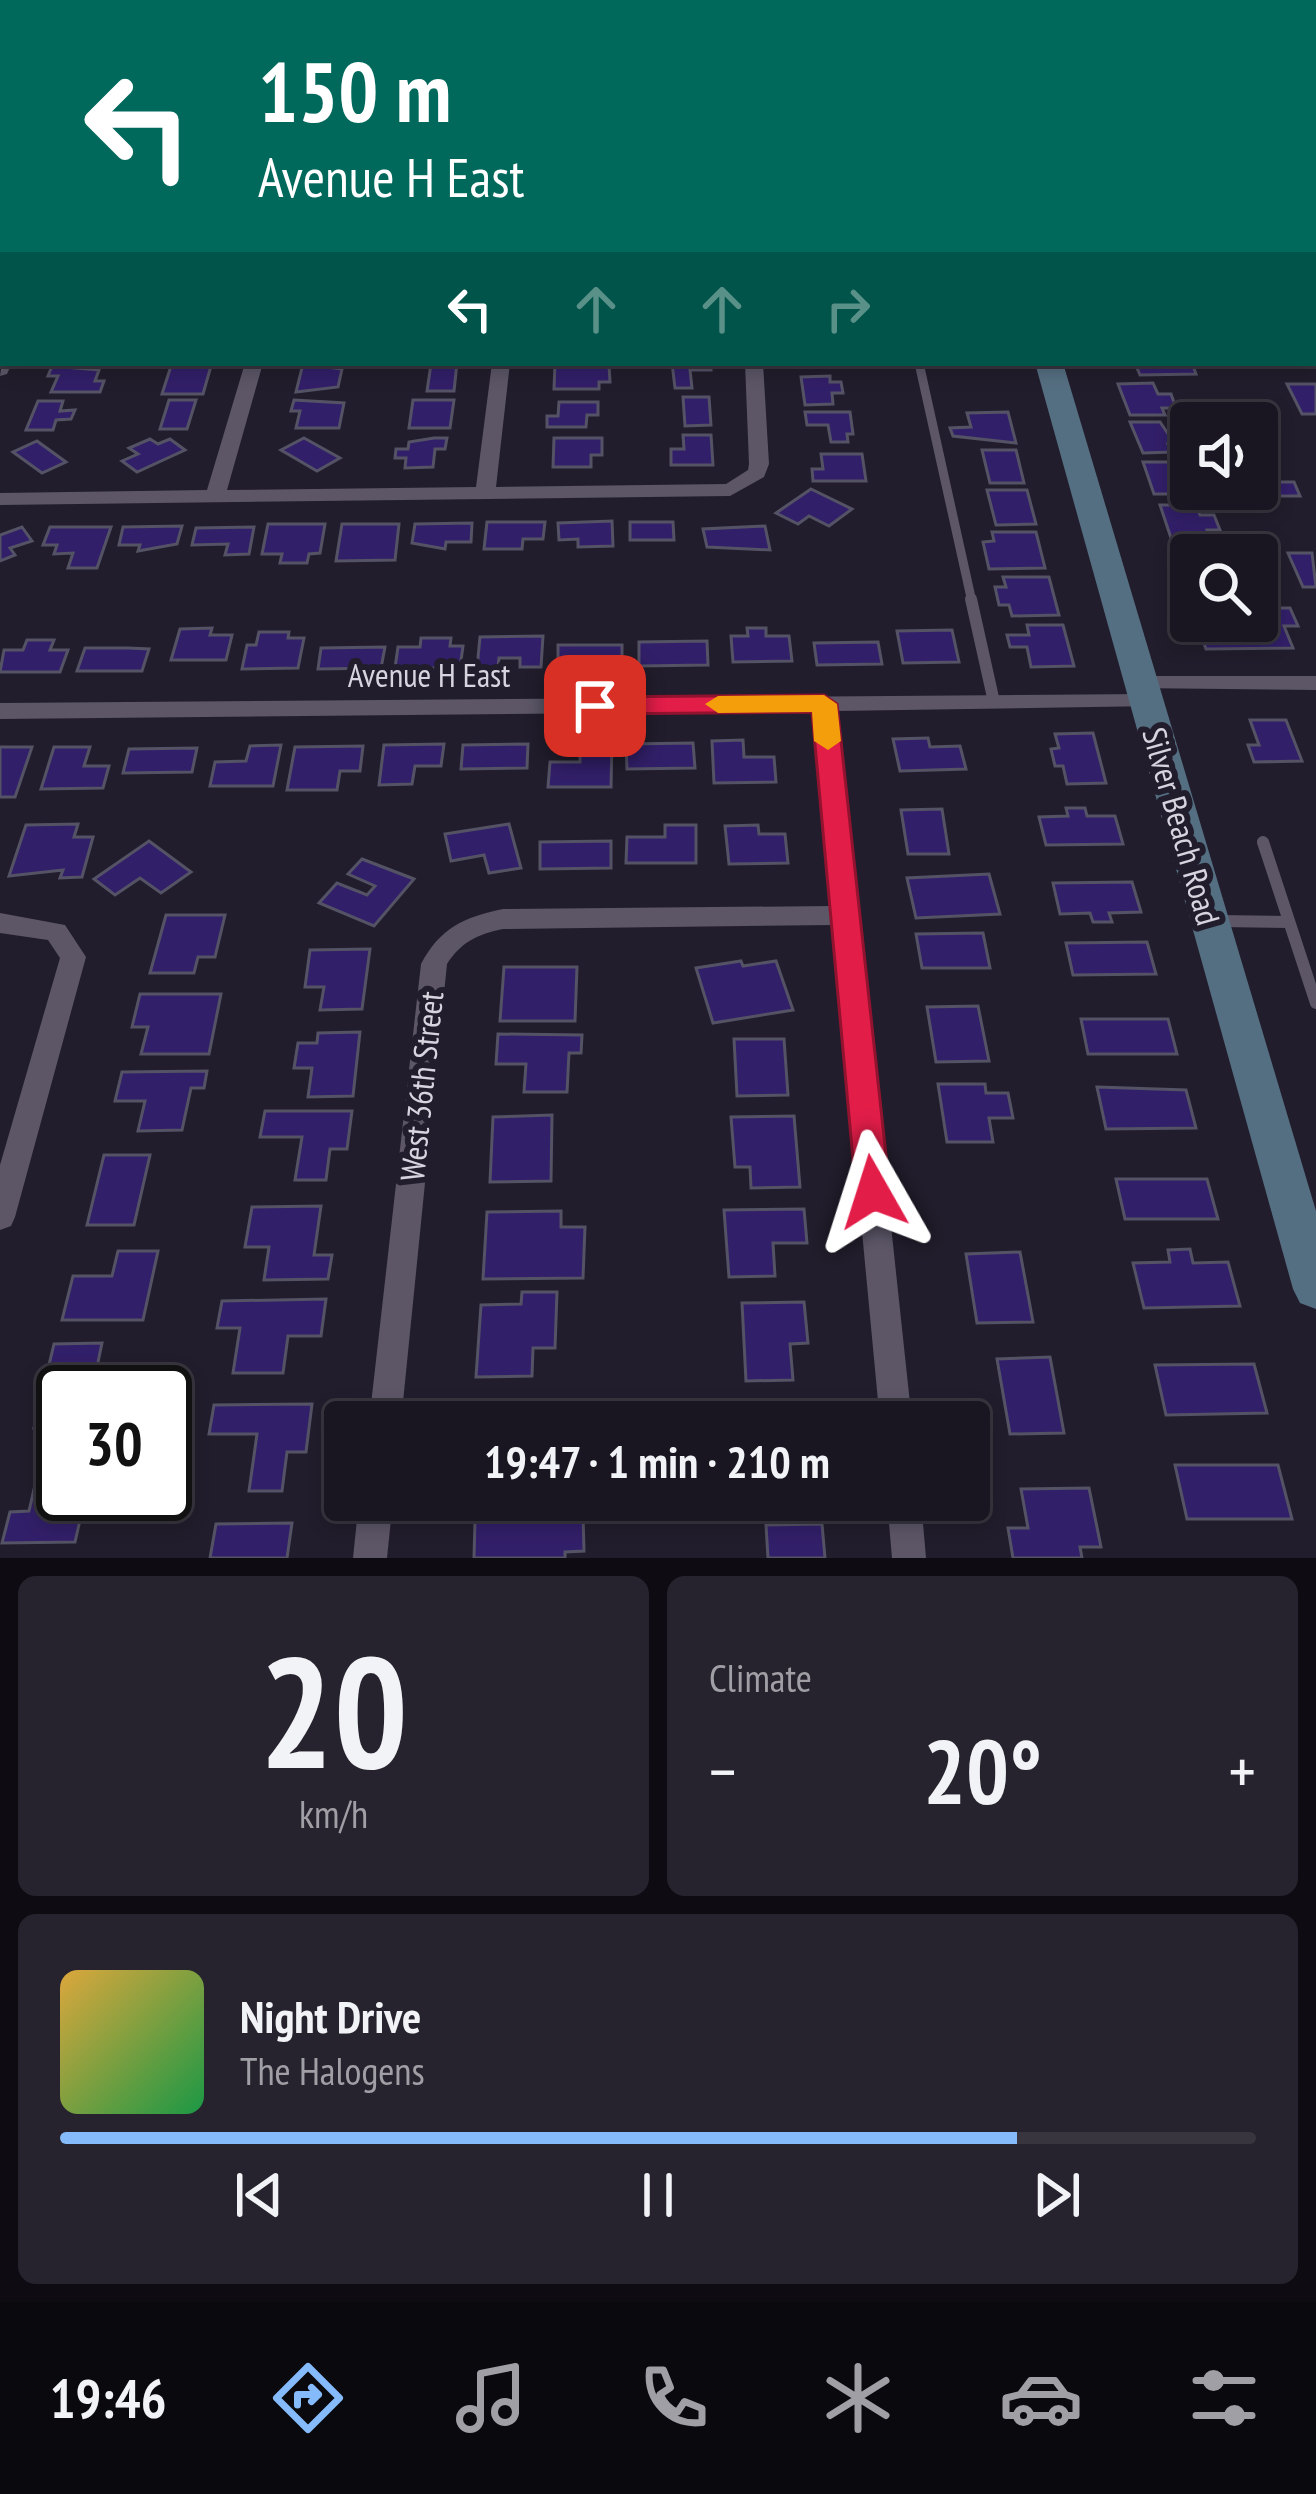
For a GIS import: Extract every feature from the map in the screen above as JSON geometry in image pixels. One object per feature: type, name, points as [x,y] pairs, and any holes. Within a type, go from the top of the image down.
[{"type":"street","points":[[215,497],[253,366]]},
{"type":"street","points":[[485,495],[501,366]]},
{"type":"street","points":[[0,499],[715,492],[743,485],[759,464],[754,366]]},
{"type":"street","name":"Silver Beach Road","points":[[1050,366],[1316,1289]]},
{"type":"street","name":"Avenue H East","points":[[0,711],[994,702],[1316,683]]},
{"type":"street","points":[[824,704],[894,1401]]},
{"type":"street","name":"West 36th Street","points":[[387,1401],[434,964],[441,948],[470,925],[503,919],[845,915]]},
{"type":"street","points":[[0,923],[56,932],[73,957],[0,1217]]},
{"type":"street","points":[[370,1558],[374,1521]]},
{"type":"street","points":[[906,1521],[909,1558]]},
{"type":"lane","points":[[920,366],[994,702]]},
{"type":"lane","points":[[1263,842],[1316,1003]]},
{"type":"lane","points":[[1210,921],[1289,922]]},
{"type":"building","points":[[52,366],[99,370],[95,381],[104,381],[100,392],[51,392],[58,376],[48,376]]},
{"type":"building","points":[[171,366],[211,366],[203,394],[162,394]]},
{"type":"building","points":[[302,366],[342,369],[338,387],[296,392]]},
{"type":"building","points":[[431,366],[457,366],[454,391],[427,391]]},
{"type":"building","points":[[555,366],[609,366],[610,382],[599,382],[599,389],[554,389]]},
{"type":"building","points":[[672,366],[710,366],[711,370],[690,370],[692,388],[675,388]]},
{"type":"building","points":[[1136,366],[1193,366],[1196,374],[1140,375]]},
{"type":"building","points":[[830,376],[830,382],[841,382],[843,393],[832,393],[833,404],[805,405],[801,377]]},
{"type":"building","points":[[1153,383],[1158,394],[1171,394],[1174,402],[1170,408],[1162,408],[1165,415],[1130,415],[1118,384]]},
{"type":"building","points":[[1287,384],[1316,384],[1316,414],[1302,414]]},
{"type":"building","points":[[683,397],[709,397],[711,425],[685,426]]},
{"type":"building","points":[[169,400],[196,400],[187,429],[160,429]]},
{"type":"building","points":[[294,400],[344,403],[339,428],[296,428],[300,411],[291,411]]},
{"type":"building","points":[[413,400],[454,400],[450,428],[409,428]]},
{"type":"building","points":[[38,401],[63,401],[60,411],[75,410],[71,419],[56,420],[53,430],[26,430]]},
{"type":"building","points":[[559,402],[598,402],[598,415],[587,415],[586,427],[547,427],[547,416],[558,416]]},
{"type":"building","points":[[805,412],[850,412],[853,434],[847,434],[848,442],[831,442],[828,425],[807,425]]},
{"type":"building","points":[[1008,412],[1016,443],[953,436],[950,428],[971,427],[967,413]]},
{"type":"building","points":[[1130,422],[1160,422],[1170,437],[1170,452],[1143,453]]},
{"type":"building","points":[[683,435],[711,435],[713,465],[671,465],[671,449],[684,449]]},
{"type":"building","points":[[304,438],[340,458],[317,471],[281,450]]},
{"type":"building","points":[[447,438],[445,449],[435,449],[433,467],[405,468],[406,458],[395,458],[396,449],[408,449],[409,442]]},
{"type":"building","points":[[554,438],[602,438],[602,455],[591,455],[591,467],[553,467]]},
{"type":"building","points":[[150,439],[158,444],[170,439],[185,450],[137,472],[122,461],[138,454],[129,448]]},
{"type":"building","points":[[37,441],[66,462],[42,473],[13,452]]},
{"type":"building","points":[[982,450],[1016,450],[1024,483],[990,483]]},
{"type":"building","points":[[821,454],[862,454],[866,481],[813,481],[812,469],[823,469]]},
{"type":"building","points":[[1143,462],[1170,462],[1170,494],[1154,494]]},
{"type":"building","points":[[1278,482],[1294,482],[1300,496],[1278,496]]},
{"type":"building","points":[[811,489],[852,509],[829,526],[809,516],[798,524],[776,513]]},
{"type":"building","points":[[987,490],[1027,490],[1036,524],[996,525]]},
{"type":"building","points":[[1160,505],[1214,515],[1220,530],[1207,530],[1208,534],[1170,535]]},
{"type":"building","points":[[612,521],[613,546],[578,547],[578,539],[559,540],[558,523]]},
{"type":"building","points":[[487,522],[545,522],[543,539],[523,539],[522,549],[484,549]]},
{"type":"building","points":[[630,522],[673,522],[674,540],[630,540]]},
{"type":"building","points":[[472,523],[471,542],[446,542],[445,549],[412,543],[415,524]]},
{"type":"building","points":[[268,524],[325,524],[320,553],[309,554],[307,563],[280,563],[282,554],[262,554]]},
{"type":"building","points":[[342,524],[399,524],[395,560],[336,561]]},
{"type":"building","points":[[182,526],[177,544],[138,551],[140,545],[119,545],[123,527]]},
{"type":"building","points":[[765,526],[770,550],[707,547],[703,529]]},
{"type":"building","points":[[22,527],[32,541],[10,548],[15,555],[0,561],[0,535]]},
{"type":"building","points":[[50,527],[111,527],[97,568],[68,568],[73,553],[54,554],[57,545],[43,545]]},
{"type":"building","points":[[254,527],[249,554],[225,555],[228,544],[192,545],[196,528]]},
{"type":"building","points":[[992,532],[1036,532],[1045,568],[989,569],[983,542],[994,541]]},
{"type":"building","points":[[1288,553],[1312,553],[1316,587],[1303,587]]},
{"type":"building","points":[[1003,577],[1049,577],[1059,615],[1012,616],[1009,605],[999,605],[995,587],[1006,587]]},
{"type":"building","points":[[1278,608],[1290,608],[1298,626],[1284,626],[1293,648],[1206,649],[1204,642],[1278,642]]},
{"type":"building","points":[[1027,625],[1063,625],[1074,666],[1031,667],[1027,647],[1010,647],[1007,635],[1029,635]]},
{"type":"building","points":[[212,628],[210,635],[232,635],[226,660],[171,660],[180,629]]},
{"type":"building","points":[[747,628],[766,628],[766,636],[789,636],[792,661],[733,662],[731,636],[748,636]]},
{"type":"building","points":[[952,630],[959,662],[903,663],[897,631]]},
{"type":"building","points":[[259,632],[289,632],[288,638],[304,638],[298,668],[242,669],[247,645],[256,645]]},
{"type":"building","points":[[543,636],[541,667],[520,667],[520,658],[499,658],[498,667],[477,668],[480,637]]},
{"type":"building","points":[[421,638],[451,638],[450,646],[463,646],[460,668],[395,668],[398,647],[420,647]]},
{"type":"building","points":[[27,640],[54,640],[50,650],[68,650],[60,672],[0,672],[4,650],[23,650]]},
{"type":"building","points":[[707,641],[708,665],[639,666],[639,642]]},
{"type":"building","points":[[878,642],[882,664],[817,665],[814,643]]},
{"type":"building","points":[[558,645],[622,645],[622,666],[558,667]]},
{"type":"building","points":[[385,647],[381,668],[318,669],[321,648]]},
{"type":"building","points":[[85,648],[149,649],[142,671],[77,671]]},
{"type":"building","points":[[1250,720],[1286,720],[1302,761],[1254,762],[1248,745],[1259,745]]},
{"type":"building","points":[[1093,733],[1106,783],[1067,784],[1063,766],[1055,766],[1051,749],[1059,748],[1055,734]]},
{"type":"building","points":[[928,738],[930,747],[960,746],[966,769],[900,771],[893,739]]},
{"type":"building","points":[[743,740],[744,757],[774,757],[776,782],[714,783],[712,741]]},
{"type":"building","points":[[580,743],[612,743],[611,787],[548,787],[550,762],[580,762]]},
{"type":"building","points":[[693,743],[695,768],[627,769],[626,744]]},
{"type":"building","points":[[444,744],[441,766],[415,766],[412,784],[379,785],[384,745]]},
{"type":"building","points":[[528,744],[527,768],[461,769],[463,745]]},
{"type":"building","points":[[281,745],[273,786],[210,786],[215,762],[246,761],[250,746]]},
{"type":"building","points":[[363,746],[360,771],[340,771],[337,790],[287,790],[295,747]]},
{"type":"building","points":[[0,747],[32,747],[15,797],[0,797]]},
{"type":"building","points":[[54,747],[90,747],[84,766],[109,766],[103,788],[41,789]]},
{"type":"building","points":[[197,748],[192,772],[123,773],[129,749]]},
{"type":"building","points":[[1066,808],[1085,808],[1087,816],[1115,816],[1123,844],[1046,845],[1039,817],[1068,816]]},
{"type":"building","points":[[942,809],[949,854],[908,854],[901,810]]},
{"type":"building","points":[[78,824],[74,837],[93,837],[82,877],[60,878],[63,870],[9,876],[26,825]]},
{"type":"building","points":[[509,824],[521,868],[489,873],[484,855],[451,861],[445,834]]},
{"type":"building","points":[[665,825],[696,825],[696,863],[626,863],[627,837],[665,837]]},
{"type":"building","points":[[758,825],[759,834],[785,834],[788,863],[729,864],[725,826]]},
{"type":"building","points":[[149,841],[191,872],[161,893],[140,878],[115,895],[94,879]]},
{"type":"building","points":[[611,841],[611,868],[540,869],[540,842]]},
{"type":"building","points":[[362,859],[414,879],[374,926],[319,903],[337,883],[367,895],[375,886],[348,874]]},
{"type":"building","points":[[989,874],[1000,914],[916,918],[907,878]]},
{"type":"building","points":[[1132,882],[1141,912],[1109,913],[1112,922],[1093,922],[1090,913],[1060,914],[1053,883]]},
{"type":"building","points":[[166,915],[225,915],[215,957],[198,957],[194,973],[150,973]]},
{"type":"building","points":[[983,933],[990,968],[922,968],[916,934]]},
{"type":"building","points":[[1147,942],[1156,974],[1073,975],[1066,943]]},
{"type":"building","points":[[370,949],[362,1009],[320,1010],[324,987],[305,987],[310,950]]},
{"type":"building","points":[[741,961],[743,966],[776,961],[793,1010],[713,1023],[696,968]]},
{"type":"building","points":[[504,967],[577,967],[575,1021],[500,1021]]},
{"type":"building","points":[[140,994],[221,994],[209,1054],[141,1054],[148,1027],[132,1027]]},
{"type":"building","points":[[978,1006],[989,1061],[936,1062],[927,1007]]},
{"type":"building","points":[[1081,1019],[1168,1019],[1177,1054],[1088,1054]]},
{"type":"building","points":[[360,1032],[353,1096],[308,1097],[312,1068],[294,1068],[298,1043],[317,1043],[318,1033]]},
{"type":"building","points":[[498,1034],[582,1035],[581,1053],[569,1053],[567,1092],[524,1092],[526,1064],[496,1064]]},
{"type":"building","points":[[734,1039],[784,1039],[788,1095],[737,1096]]},
{"type":"building","points":[[207,1071],[204,1088],[191,1088],[182,1130],[138,1131],[145,1101],[115,1101],[122,1072]]},
{"type":"building","points":[[938,1084],[985,1084],[986,1093],[1008,1093],[1013,1118],[989,1118],[993,1142],[947,1142]]},
{"type":"building","points":[[1097,1087],[1186,1090],[1196,1128],[1106,1129]]},
{"type":"building","points":[[265,1111],[352,1111],[347,1149],[330,1149],[326,1180],[295,1180],[302,1137],[260,1137]]},
{"type":"building","points":[[552,1115],[551,1181],[490,1182],[493,1117]]},
{"type":"building","points":[[794,1116],[800,1187],[751,1188],[750,1167],[735,1167],[731,1117]]},
{"type":"building","points":[[104,1155],[150,1155],[134,1225],[87,1225]]},
{"type":"building","points":[[1116,1179],[1207,1179],[1218,1219],[1125,1219]]},
{"type":"building","points":[[321,1206],[314,1255],[332,1255],[328,1279],[264,1280],[269,1247],[245,1247],[252,1207]]},
{"type":"building","points":[[804,1209],[807,1243],[773,1243],[775,1276],[729,1277],[724,1210]]},
{"type":"building","points":[[561,1211],[561,1227],[585,1227],[583,1278],[483,1279],[487,1212]]},
{"type":"building","points":[[1190,1249],[1193,1263],[1228,1262],[1240,1306],[1144,1308],[1133,1263],[1170,1262],[1168,1250]]},
{"type":"building","points":[[118,1251],[158,1251],[143,1320],[62,1320],[73,1276],[112,1276]]},
{"type":"building","points":[[1020,1252],[1033,1322],[977,1323],[966,1254]]},
{"type":"building","points":[[522,1292],[557,1292],[555,1348],[533,1348],[532,1376],[476,1377],[481,1305],[521,1304]]},
{"type":"building","points":[[326,1299],[321,1336],[288,1336],[283,1373],[233,1373],[240,1328],[217,1328],[222,1301]]},
{"type":"building","points":[[804,1302],[808,1343],[790,1344],[793,1380],[746,1381],[742,1303]]},
{"type":"building","points":[[102,1343],[97,1365],[49,1365],[54,1344]]},
{"type":"building","points":[[1050,1357],[1064,1433],[1010,1434],[997,1359]]},
{"type":"building","points":[[1254,1364],[1267,1413],[1166,1415],[1155,1365]]},
{"type":"building","points":[[312,1404],[306,1452],[287,1452],[282,1491],[249,1491],[257,1434],[209,1434],[214,1405]]},
{"type":"building","points":[[1175,1465],[1278,1465],[1292,1519],[1187,1519]]},
{"type":"building","points":[[36,1480],[36,1521],[80,1521],[75,1542],[2,1543],[10,1512],[29,1511]]},
{"type":"building","points":[[1089,1488],[1101,1547],[1080,1547],[1082,1558],[1013,1558],[1008,1528],[1028,1528],[1021,1489]]},
{"type":"building","points":[[475,1521],[583,1521],[584,1551],[565,1552],[565,1558],[474,1558]]},
{"type":"building","points":[[292,1523],[287,1558],[210,1558],[216,1524]]},
{"type":"building","points":[[822,1524],[825,1558],[768,1558],[766,1525]]},
{"type":"slow traffic","points":[[718,704],[824,704],[828,741]]},
{"type":"route","points":[[595,706],[824,704],[873,1192]]}]
